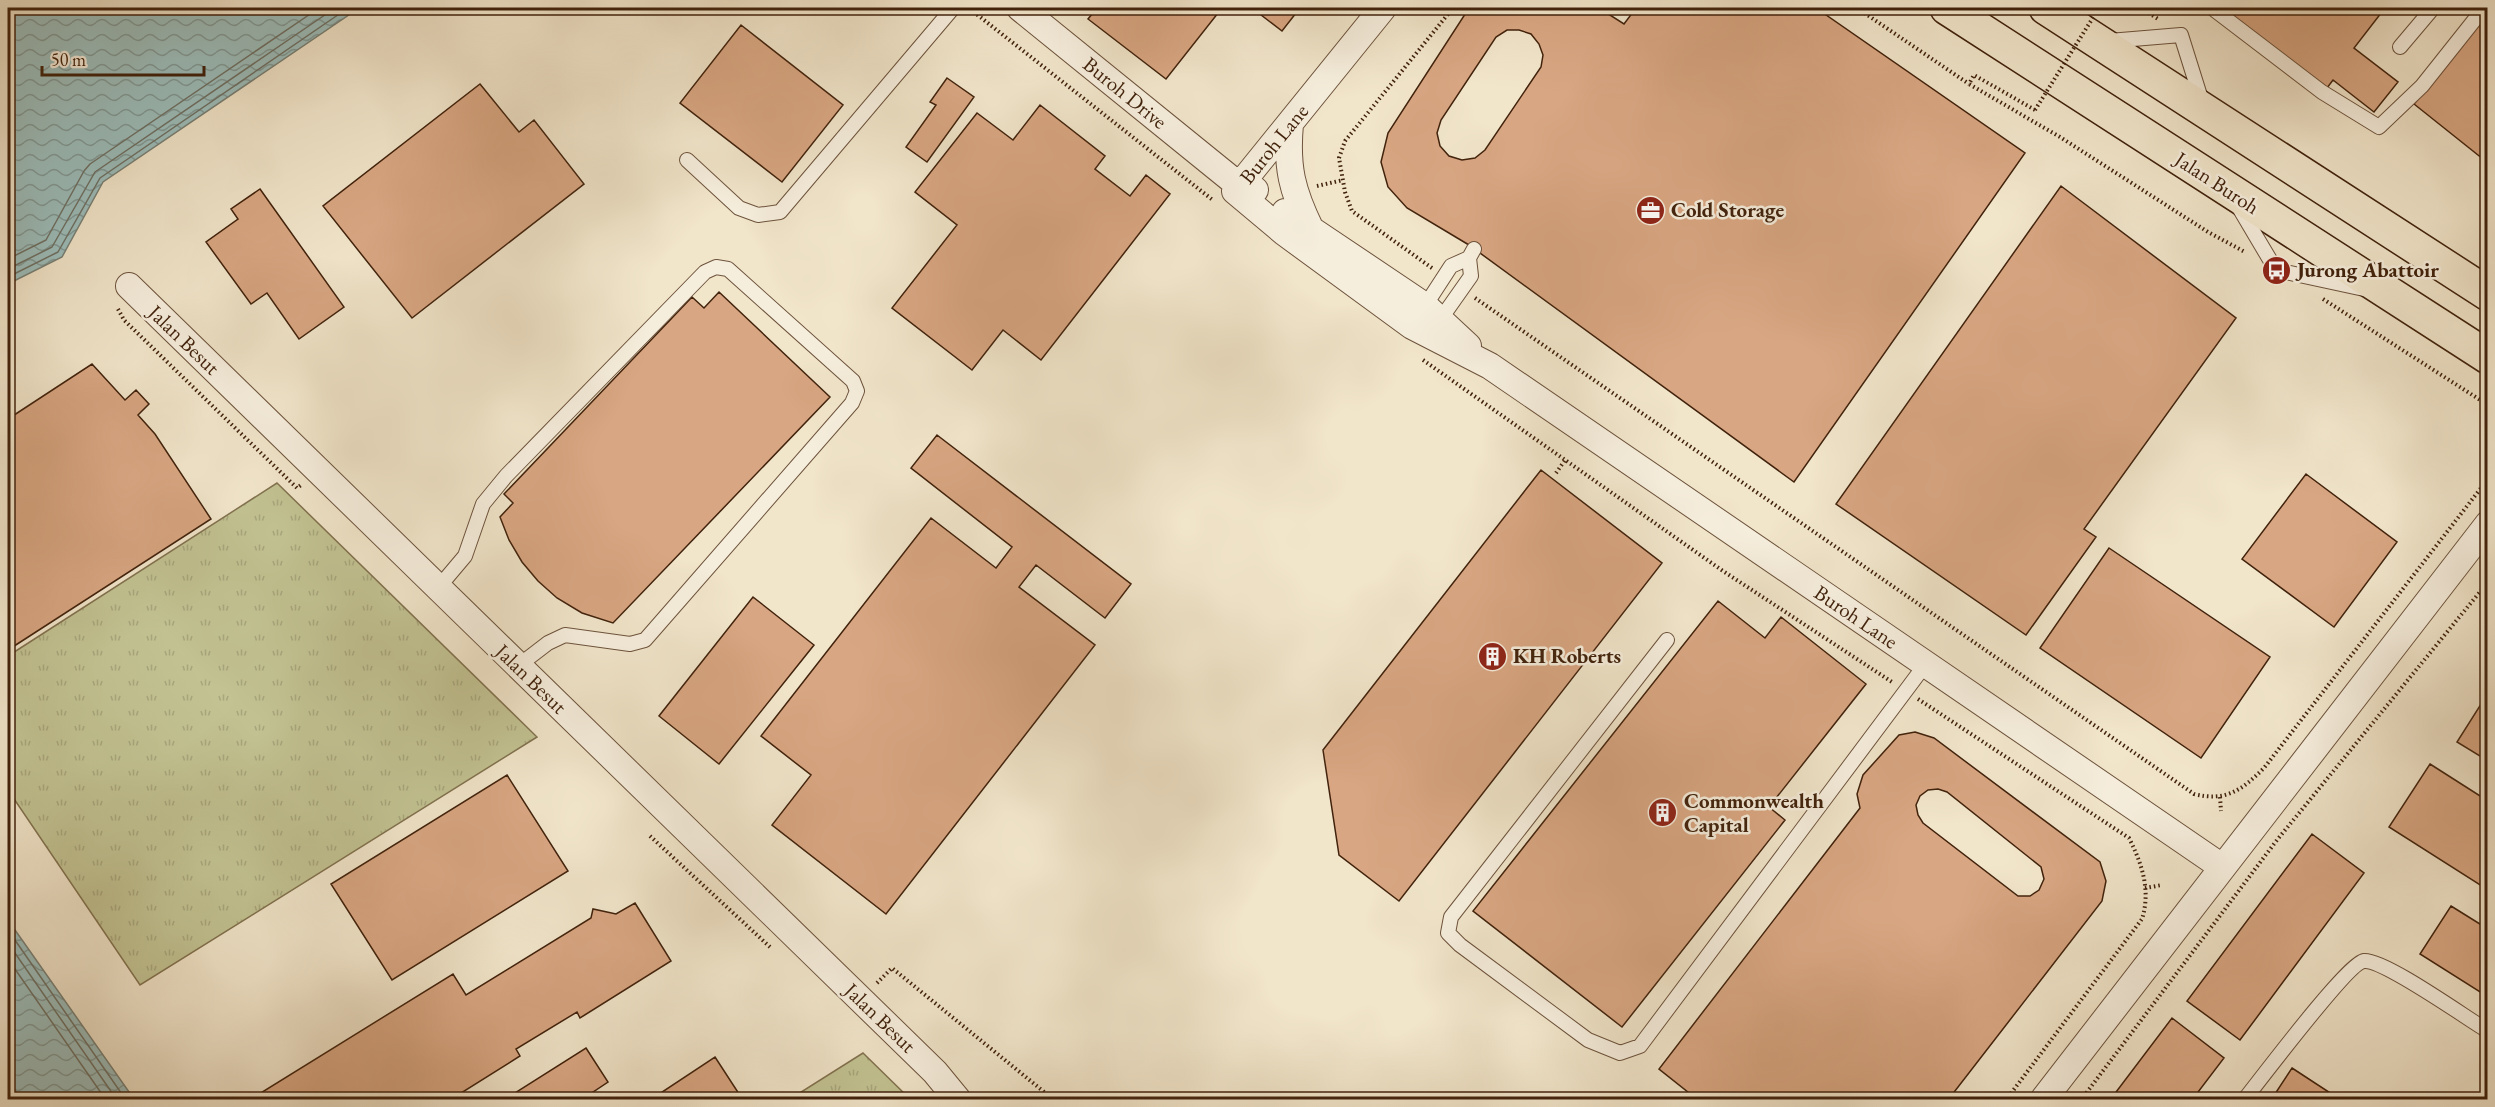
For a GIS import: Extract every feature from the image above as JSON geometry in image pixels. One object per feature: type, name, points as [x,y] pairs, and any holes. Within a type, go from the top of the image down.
[{"type":"highway","name":"Jalan Buroh","points":[[1947,8],[2487,357]]},
{"type":"highway","points":[[2046,8],[2096,29],[2206,113],[2487,294]]},
{"type":"street","name":"Buroh Drive","points":[[1020,8],[1231,188],[1311,230]]},
{"type":"street","name":"Buroh Lane","points":[[1383,8],[1290,124],[1231,188],[1294,240],[1426,317],[1490,366],[2222,867]]},
{"type":"street","points":[[1290,124],[1289,175],[1311,230],[1426,317]]},
{"type":"street","name":"Jalan Besut","points":[[129,286],[935,1072],[958,1100]]},
{"type":"street","points":[[2043,1100],[2487,524]]},
{"type":"street","name":"Jalan Besut","points":[[935,1072],[974,1100]]},
{"type":"lane","points":[[687,160],[739,208],[758,215],[780,212],[953,8]]},
{"type":"lane","points":[[2212,8],[2322,92],[2379,127],[2422,86],[2484,8]]},
{"type":"lane","points":[[2400,46],[2433,8]]},
{"type":"lane","points":[[2096,29],[2181,35],[2206,113]]},
{"type":"lane","points":[[2229,191],[2276,270],[2389,295]]},
{"type":"lane","points":[[1472,253],[1471,276],[1461,289],[1426,317],[1451,266],[1472,253]]},
{"type":"lane","points":[[438,588],[465,556],[483,504],[506,476],[705,272],[717,267],[728,269],[853,381],[857,391],[852,403],[645,640],[630,644],[566,635],[548,643],[518,666]]},
{"type":"lane","points":[[1667,640],[1451,916],[1448,933],[1460,945],[1588,1040],[1620,1053],[1640,1046],[1904,690],[1925,665]]},
{"type":"lane","points":[[2244,1100],[2337,985],[2354,966],[2363,961],[2376,963],[2398,975],[2487,1031]]},
{"type":"path","points":[[968,8],[1231,188]]},
{"type":"path","points":[[1444,277],[1352,211],[1345,192],[1339,158],[1345,141],[1453,8]]},
{"type":"path","points":[[1857,8],[1969,84],[2060,136],[2208,231],[2276,270]]},
{"type":"path","points":[[1969,84],[1974,75],[2035,110],[2096,29]]},
{"type":"path","points":[[1461,289],[2194,794],[2209,798],[2220,797],[2245,786],[2264,768],[2487,479]]},
{"type":"path","points":[[2315,294],[2487,405]]},
{"type":"path","points":[[1421,359],[1723,571],[2128,838],[2139,858],[2145,888],[2147,902],[2142,919],[2006,1100]]},
{"type":"path","points":[[1556,473],[1565,460]]},
{"type":"path","points":[[2081,1100],[2277,840],[2487,582]]},
{"type":"path","points":[[2220,797],[2221,811]]},
{"type":"path","points":[[650,836],[779,955],[796,938]]},
{"type":"path","points":[[2145,888],[2162,885]]},
{"type":"path","points":[[860,1000],[892,968],[1054,1100]]},
{"type":"green space","points":[[277,483],[537,737],[140,985],[8,790],[8,656]]},
{"type":"green space","points":[[863,1053],[910,1099],[790,1099]]},
{"type":"green space","points":[[8,1079],[21,1099],[8,1099]]},
{"type":"water","points":[[8,8],[359,8],[103,182],[62,257],[8,284]]},
{"type":"water","points":[[8,920],[134,1099],[21,1099],[8,1079]]},
{"type":"building","points":[[1097,8],[1222,8],[1166,79],[1088,19]]},
{"type":"building","points":[[1252,8],[1300,8],[1282,31]]},
{"type":"building","points":[[1469,8],[1599,8],[1624,24],[1636,8],[1816,8],[2025,153],[1794,482],[1469,245],[1407,208],[1388,187],[1381,162],[1388,133]],"holes":[[[1507,30],[1519,30],[1531,34],[1539,44],[1543,55],[1541,67],[1485,150],[1475,158],[1462,160],[1449,156],[1440,146],[1437,133],[1441,120],[1496,37]]]},
{"type":"building","points":[[2222,8],[2385,8],[2354,48],[2398,82],[2374,112],[2333,80],[2327,88]]},
{"type":"building","points":[[2488,12],[2488,163],[2414,104]]},
{"type":"building","points":[[741,25],[843,105],[782,182],[680,103]]},
{"type":"building","points":[[947,78],[974,97],[927,162],[906,147],[936,105],[930,102]]},
{"type":"building","points":[[480,84],[519,132],[534,120],[584,184],[412,318],[323,206]]},
{"type":"building","points":[[1040,105],[1105,156],[1095,169],[1130,196],[1146,175],[1170,194],[1041,360],[1003,330],[972,370],[892,308],[957,225],[915,192],[977,113],[1013,140]]},
{"type":"building","points":[[2061,186],[2236,318],[2084,529],[2096,537],[2026,635],[1836,504]]},
{"type":"building","points":[[260,189],[344,307],[299,339],[267,293],[251,304],[206,242],[238,219],[231,209]]},
{"type":"building","points":[[719,292],[830,397],[613,623],[582,613],[557,598],[522,562],[509,540],[500,517],[513,503],[504,494],[692,297],[704,308]]},
{"type":"building","points":[[92,364],[125,400],[136,390],[149,404],[138,415],[155,434],[211,519],[8,650],[8,419]]},
{"type":"building","points":[[937,435],[1131,584],[1105,618],[1036,565],[1019,587],[1095,645],[886,914],[772,825],[811,775],[761,736],[931,518],[996,568],[1012,547],[911,468]]},
{"type":"building","name":"KH Roberts","points":[[1541,470],[1662,563],[1399,901],[1339,855],[1323,750]]},
{"type":"building","points":[[2306,474],[2397,542],[2334,627],[2242,559]]},
{"type":"building","points":[[2109,548],[2270,657],[2201,758],[2040,648]]},
{"type":"building","points":[[753,597],[814,645],[719,764],[659,716]]},
{"type":"building","name":"Commonwealth Capital","points":[[1718,601],[1765,638],[1781,617],[1866,684],[1769,807],[1785,820],[1622,1027],[1473,911]]},
{"type":"building","points":[[2488,693],[2488,761],[2457,742]]},
{"type":"building","points":[[1915,732],[1934,738],[2100,862],[2106,881],[2102,901],[1948,1100],[1698,1100],[1659,1069],[1860,808],[1857,794],[1863,775],[1899,735]],"holes":[[[1938,789],[1947,792],[2041,867],[2044,879],[2039,890],[2030,896],[2018,896],[1923,823],[1916,805],[1920,796],[1928,790]]]},
{"type":"building","points":[[2430,764],[2488,801],[2488,890],[2389,827]]},
{"type":"building","points":[[507,775],[568,871],[392,980],[331,884]]},
{"type":"building","points":[[2312,834],[2364,873],[2240,1040],[2187,1001]]},
{"type":"building","points":[[635,903],[671,961],[580,1018],[577,1012],[516,1049],[520,1056],[450,1100],[256,1100],[259,1094],[453,974],[466,995],[591,918],[593,909],[616,914]]},
{"type":"building","points":[[2451,906],[2488,929],[2488,997],[2420,954]]},
{"type":"building","points":[[2172,1018],[2224,1058],[2192,1100],[2110,1100]]},
{"type":"building","points":[[586,1048],[608,1082],[581,1100],[504,1100]]},
{"type":"building","points":[[715,1057],[743,1100],[650,1100]]},
{"type":"building","points":[[2292,1068],[2341,1100],[2271,1100]]},
{"type":"place","name":"Cold Storage","points":[[1650,210]]},
{"type":"place","name":"Jurong Abattoir","points":[[2276,270]]},
{"type":"place","name":"KH Roberts","points":[[1492,656]]},
{"type":"place","name":"Commonwealth Capital","points":[[1663,813]]}]
